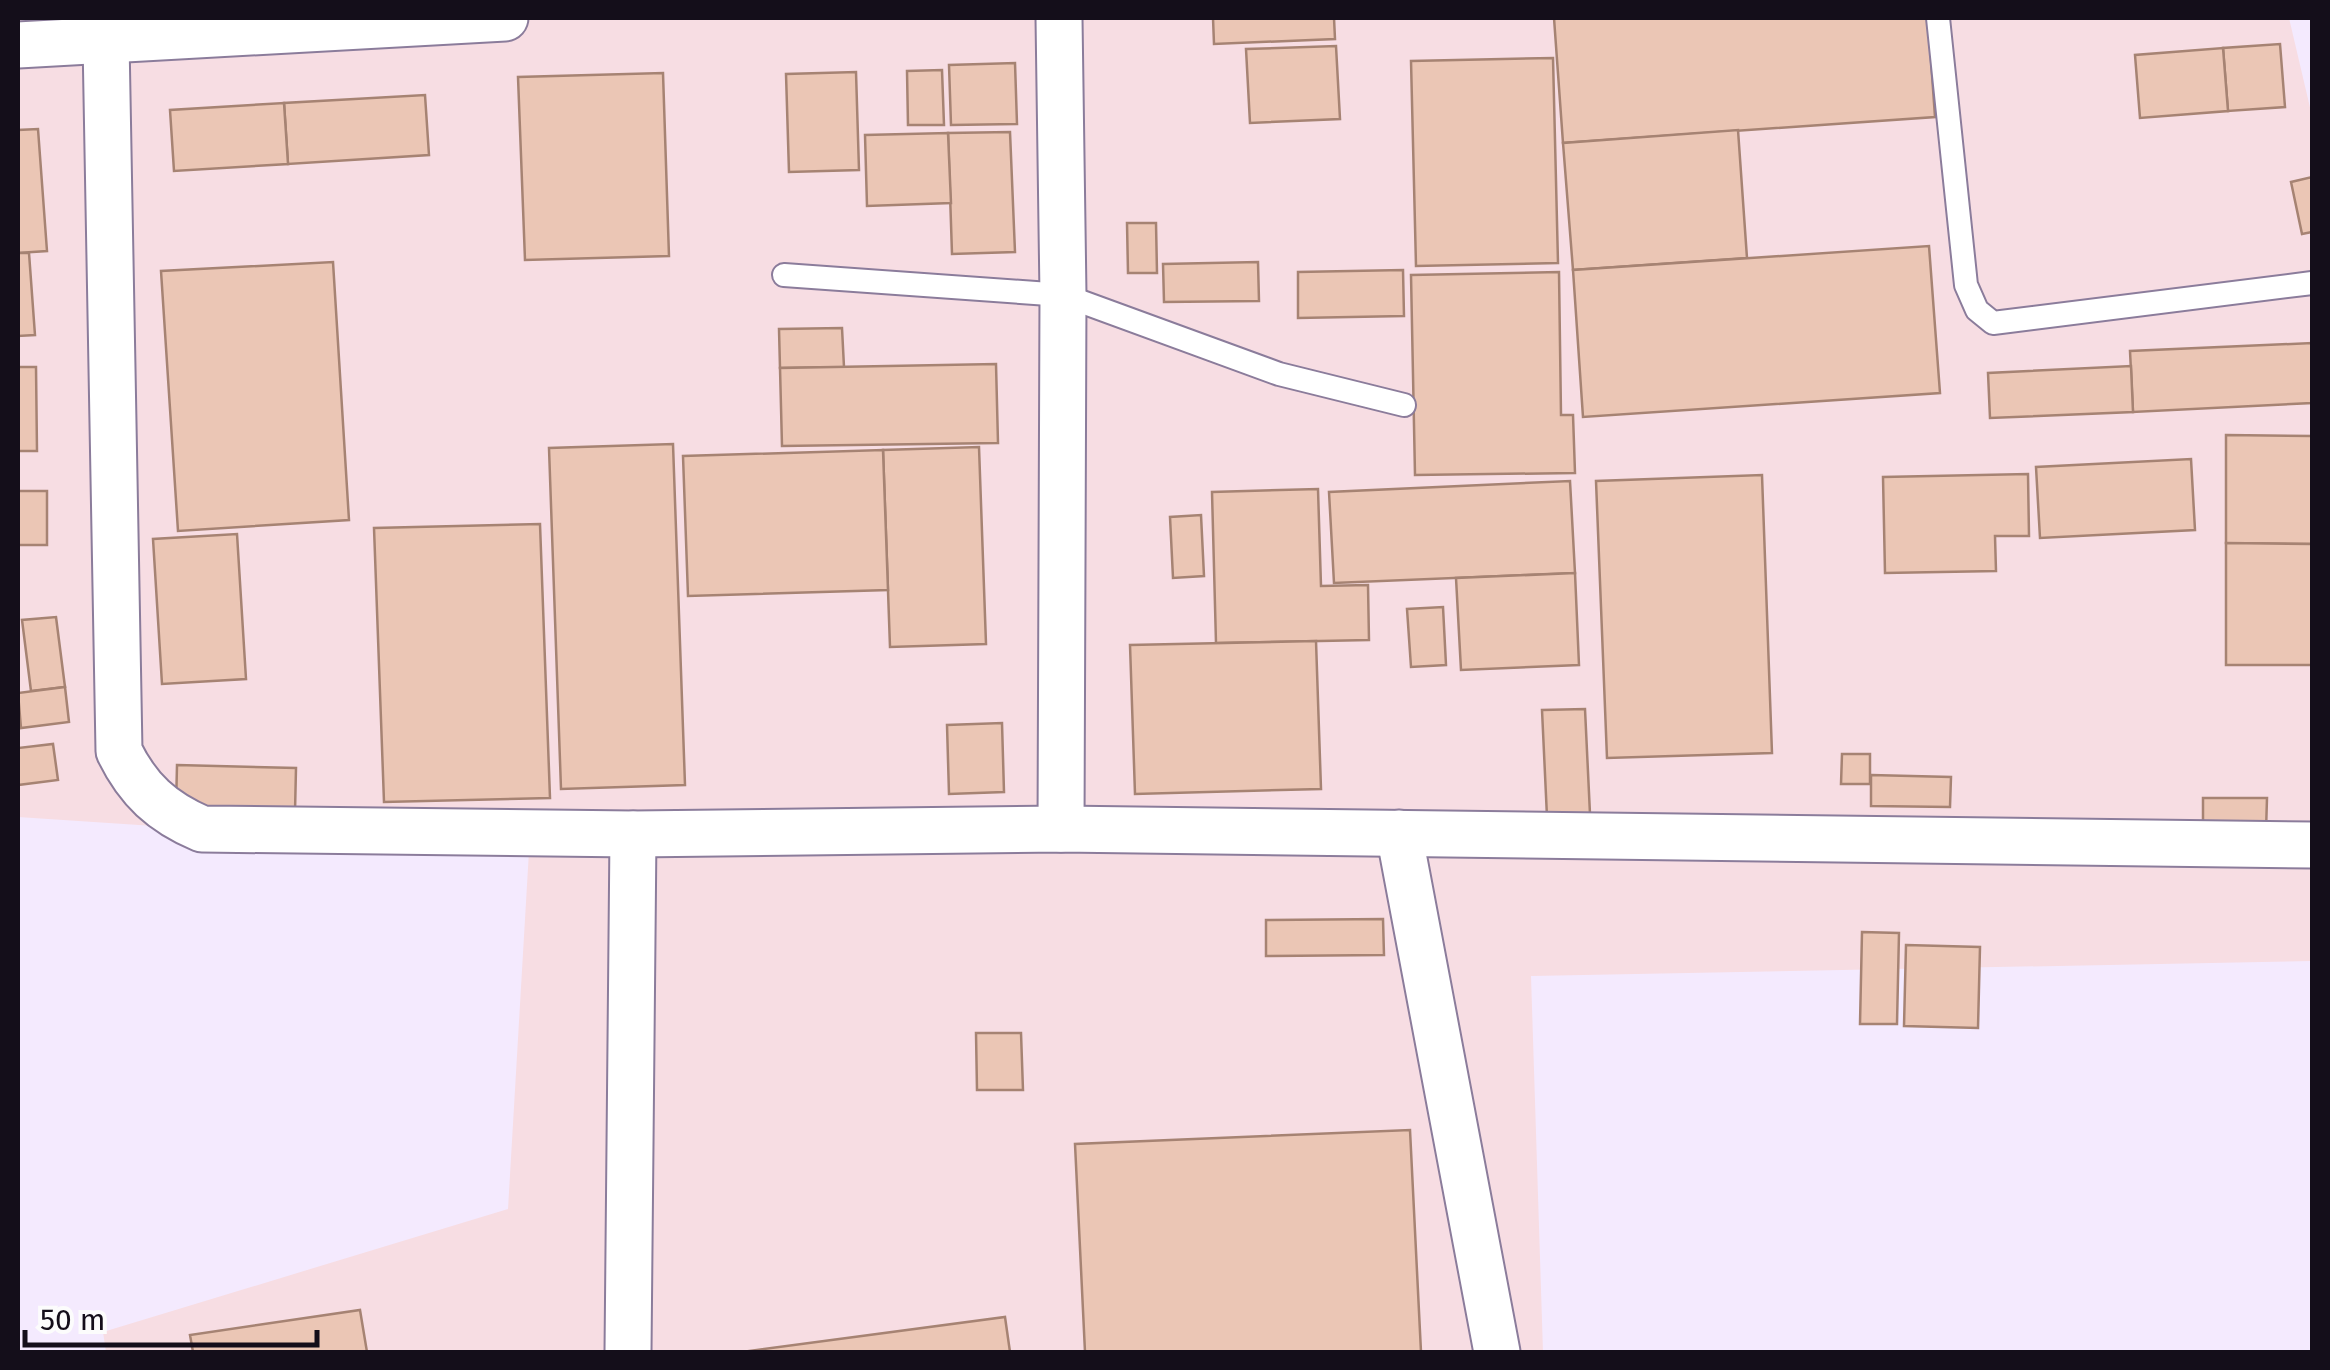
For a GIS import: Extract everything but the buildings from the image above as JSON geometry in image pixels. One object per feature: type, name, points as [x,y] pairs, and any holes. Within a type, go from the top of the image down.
[{"type":"street","points":[[18,45],[505,18]]},
{"type":"street","points":[[1059,18],[1063,295],[1061,829]]},
{"type":"street","points":[[106,41],[119,751],[133,780],[170,816],[202,828],[633,834],[1061,829],[2312,846]]},
{"type":"street","points":[[628,1352],[633,834]]},
{"type":"street","points":[[1399,834],[1498,1352]]},
{"type":"lane","points":[[1938,18],[1966,286],[1976,310],[1993,323],[2312,283]]},
{"type":"lane","points":[[784,275],[1063,295],[1279,374],[1404,405]]},
{"type":"shaded area","points":[[18,18],[2289,18],[2312,116],[2312,961],[1531,976],[1543,1352],[106,1352],[103,1332],[508,1209],[529,851],[18,817]]}]
